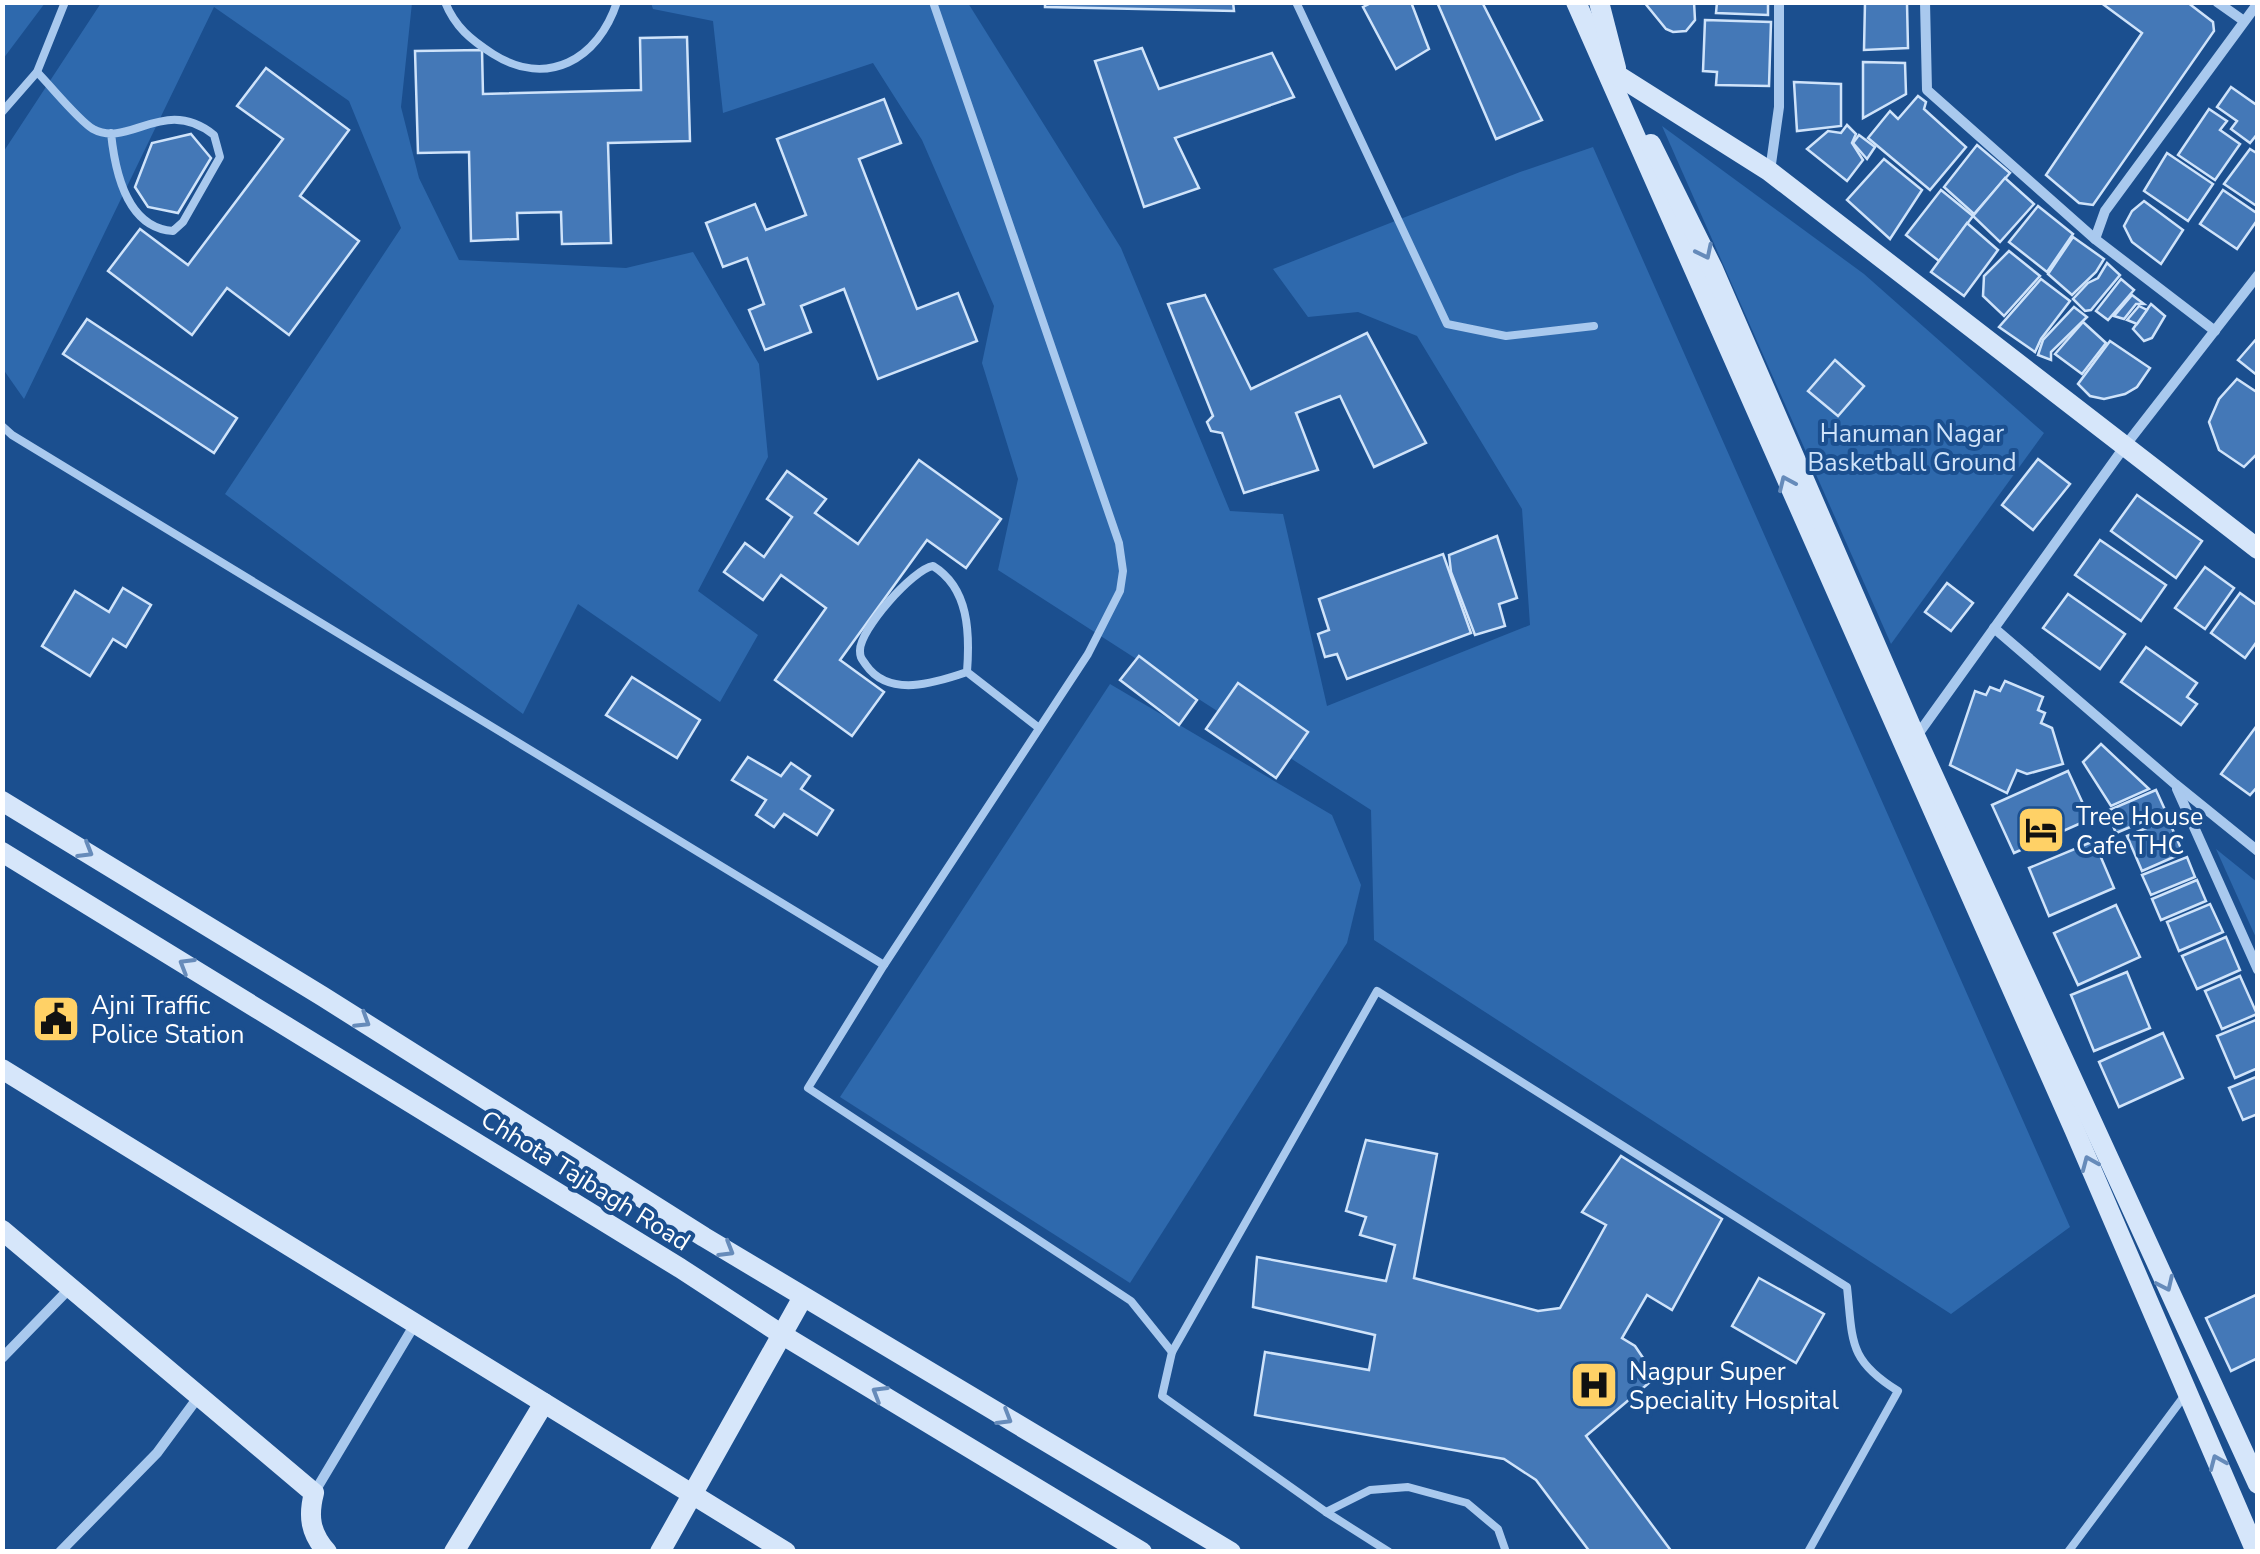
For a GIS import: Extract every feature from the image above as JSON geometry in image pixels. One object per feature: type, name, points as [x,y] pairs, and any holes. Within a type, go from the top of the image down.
[{"type":"main road","points":[[1576,2],[1713,269],[1916,738],[2258,1484]]},
{"type":"main road","points":[[1599,2],[1611,72],[2256,1552]]},
{"type":"main road","points":[[1611,72],[1770,172],[2258,549]]},
{"type":"main road","points":[[2,801],[803,1296],[1232,1552]]},
{"type":"main road","name":"Chhota Tajbagh Road","points":[[2,852],[664,1257],[781,1334],[1142,1552]]},
{"type":"main road","points":[[2,1069],[786,1552]]},
{"type":"main road","points":[[2,1230],[314,1493],[308,1516],[315,1547]]},
{"type":"main road","points":[[660,1552],[803,1296]]},
{"type":"main road","points":[[454,1552],[544,1403]]},
{"type":"street","points":[[1770,172],[1779,107],[1779,2]]},
{"type":"street","points":[[1924,2],[1928,90],[2095,239],[2216,331]]},
{"type":"street","points":[[2217,2],[2244,21]]},
{"type":"street","points":[[2095,239],[2105,210],[2258,3]]},
{"type":"street","points":[[1916,738],[2125,446],[2258,275]]},
{"type":"street","points":[[1994,628],[2258,850]]},
{"type":"street","points":[[2175,784],[2258,970]]},
{"type":"street","points":[[2,1358],[70,1287]]},
{"type":"street","points":[[314,1493],[415,1324]]},
{"type":"street","points":[[60,1552],[156,1452],[199,1396]]},
{"type":"lane","points":[[2,112],[37,72],[65,2]]},
{"type":"lane","points":[[446,2],[464,33],[482,48],[511,66],[538,69],[562,67],[578,58],[611,20],[617,2]]},
{"type":"lane","points":[[933,2],[1120,543],[1123,571],[1120,591],[1088,654],[808,1088],[1131,1301],[1172,1352]]},
{"type":"lane","points":[[1296,2],[1446,324],[1506,336],[1594,326]]},
{"type":"lane","points":[[37,72],[93,129],[111,134],[160,119],[176,119],[191,120],[214,135],[220,157],[174,231],[144,223],[123,190],[111,134]]},
{"type":"lane","points":[[2,426],[12,436],[884,966]]},
{"type":"lane","points":[[933,566],[948,575],[958,587],[968,638],[967,672],[940,681],[904,685],[887,682],[871,672],[860,656],[860,645],[880,614],[913,574],[925,567],[933,566]]},
{"type":"lane","points":[[967,672],[1039,728]]},
{"type":"lane","points":[[1389,1552],[1162,1396],[1172,1352],[1377,991],[1846,1287],[1856,1355],[1874,1376],[1898,1392],[1808,1552]]},
{"type":"lane","points":[[2068,1552],[2187,1392]]},
{"type":"lane","points":[[1326,1512],[1370,1490],[1408,1488],[1467,1502],[1498,1529],[1506,1552]]},
{"type":"green space","points":[[2,3],[45,3],[3,59]]},
{"type":"green space","points":[[101,3],[412,3],[401,107],[419,178],[459,260],[626,268],[693,252],[759,364],[768,457],[698,591],[758,635],[720,702],[578,604],[523,714],[225,494],[401,228],[349,101],[214,7],[24,399],[3,369],[2,154]]},
{"type":"green space","points":[[651,3],[968,3],[1121,248],[1230,511],[1283,514],[1327,706],[1530,625],[1522,509],[1417,336],[1358,312],[1308,317],[1273,269],[1593,147],[2070,1227],[1951,1314],[1374,940],[1371,810],[998,570],[1018,479],[982,363],[994,306],[922,140],[873,63],[723,113],[713,21],[653,9]]},
{"type":"green space","name":"Hanuman Nagar Basketball Ground","points":[[1662,126],[1864,274],[2044,433],[1891,644]]},
{"type":"green space","points":[[1110,684],[1332,815],[1361,885],[1347,943],[1130,1283],[840,1097]]},
{"type":"green space","points":[[2216,849],[2257,882],[2257,940]]},
{"type":"building","points":[[1045,2],[1233,2],[1234,11],[1045,7]]},
{"type":"building","points":[[1373,2],[1411,2],[1429,49],[1396,69],[1363,7]]},
{"type":"building","points":[[1437,2],[1482,2],[1542,120],[1496,139]]},
{"type":"building","points":[[1644,2],[1694,2],[1695,20],[1686,31],[1673,32]]},
{"type":"building","points":[[1717,2],[1768,2],[1768,15],[1716,13]]},
{"type":"building","points":[[1865,2],[1907,3],[1908,48],[1864,50]]},
{"type":"building","points":[[2100,2],[2187,2],[2213,22],[2214,31],[2093,205],[2079,203],[2046,175],[2142,33]]},
{"type":"building","points":[[1705,20],[1771,22],[1769,86],[1716,85],[1717,72],[1703,71]]},
{"type":"building","points":[[687,37],[690,141],[608,143],[611,243],[562,244],[561,212],[517,213],[518,239],[471,241],[469,152],[418,153],[415,51],[482,50],[483,94],[641,90],[640,38]]},
{"type":"building","points":[[1142,48],[1159,89],[1272,53],[1294,97],[1175,138],[1199,188],[1144,207],[1095,61]]},
{"type":"building","points":[[1863,62],[1905,63],[1906,94],[1863,118]]},
{"type":"building","points":[[266,68],[349,130],[300,196],[359,241],[289,335],[227,288],[192,335],[108,271],[140,229],[188,265],[283,139],[237,106]]},
{"type":"building","points":[[1794,82],[1841,84],[1841,126],[1797,131]]},
{"type":"building","points":[[2231,87],[2258,106],[2258,133],[2250,143],[2231,129],[2237,121],[2217,107]]},
{"type":"building","points":[[1918,96],[1926,102],[1924,109],[1966,147],[1930,190],[1868,138],[1890,111],[1898,119]]},
{"type":"building","points":[[884,99],[901,143],[859,159],[917,309],[958,293],[977,341],[878,379],[844,289],[801,306],[811,332],[765,350],[749,310],[764,304],[747,258],[723,267],[706,223],[755,204],[766,230],[806,215],[777,139]]},
{"type":"building","points":[[2209,109],[2227,121],[2220,130],[2240,144],[2215,180],[2178,155]]},
{"type":"building","points":[[1847,125],[1856,134],[1852,143],[1863,160],[1847,181],[1807,149],[1828,131],[1841,133]]},
{"type":"building","points":[[191,134],[211,158],[178,213],[148,207],[135,187],[152,143]]},
{"type":"building","points":[[1859,135],[1875,147],[1867,159],[1853,143]]},
{"type":"building","points":[[1977,145],[2010,173],[1974,214],[1944,187]]},
{"type":"building","points":[[2250,149],[2258,154],[2258,207],[2224,184]]},
{"type":"building","points":[[2167,153],[2213,184],[2188,221],[2144,191]]},
{"type":"building","points":[[1884,159],[1922,190],[1890,239],[1847,200]]},
{"type":"building","points":[[2005,178],[2034,204],[2000,242],[1973,216]]},
{"type":"building","points":[[1941,190],[1973,216],[1939,261],[1906,235]]},
{"type":"building","points":[[2223,190],[2258,214],[2237,249],[2200,224]]},
{"type":"building","points":[[2144,201],[2183,230],[2161,264],[2132,242],[2124,226],[2132,211]]},
{"type":"building","points":[[2038,206],[2073,234],[2047,272],[2009,242]]},
{"type":"building","points":[[1967,223],[1998,250],[1964,296],[1931,272]]},
{"type":"building","points":[[2073,237],[2104,259],[2072,295],[2048,274]]},
{"type":"building","points":[[2009,251],[2040,276],[2004,316],[1983,296],[1984,276]]},
{"type":"building","points":[[2107,263],[2120,275],[2091,310],[2085,311],[2073,299],[2098,278]]},
{"type":"building","points":[[2041,279],[2070,301],[2035,352],[1999,327]]},
{"type":"building","points":[[2121,279],[2134,290],[2108,320],[2096,311]]},
{"type":"building","points":[[1205,295],[1251,389],[1367,333],[1426,443],[1374,467],[1340,396],[1296,413],[1318,470],[1244,493],[1222,433],[1211,431],[1207,422],[1213,416],[1168,304]]},
{"type":"building","points":[[2132,295],[2144,304],[2136,304],[2124,319],[2114,316]]},
{"type":"building","points":[[2151,304],[2165,316],[2152,338],[2144,341],[2133,329]]},
{"type":"building","points":[[2139,306],[2147,310],[2137,324],[2127,320]]},
{"type":"building","points":[[2074,307],[2087,317],[2051,352],[2051,360],[2038,355],[2043,340]]},
{"type":"building","points":[[87,319],[237,418],[214,453],[63,354]]},
{"type":"building","points":[[2083,322],[2106,343],[2082,374],[2055,354]]},
{"type":"building","points":[[2258,337],[2258,376],[2238,360]]},
{"type":"building","points":[[2110,341],[2150,368],[2137,387],[2125,394],[2104,399],[2090,396],[2078,384]]},
{"type":"building","points":[[1835,360],[1864,386],[1838,416],[1808,391]]},
{"type":"building","points":[[2237,379],[2258,393],[2258,453],[2244,467],[2219,450],[2209,422],[2219,399]]},
{"type":"building","points":[[2038,459],[2070,484],[2033,530],[2002,505]]},
{"type":"building","points":[[919,460],[1001,519],[966,568],[927,540],[840,660],[884,692],[852,736],[775,680],[826,608],[781,575],[763,600],[724,572],[745,543],[764,557],[792,517],[767,499],[787,471],[826,499],[815,513],[858,544]]},
{"type":"building","points":[[2137,495],[2202,541],[2176,578],[2111,531]]},
{"type":"building","points":[[1497,536],[1517,598],[1499,604],[1505,626],[1475,635],[1451,572],[1449,555]]},
{"type":"building","points":[[2100,540],[2166,585],[2141,621],[2075,575]]},
{"type":"building","points":[[1443,554],[1471,633],[1347,679],[1337,654],[1325,657],[1318,634],[1329,630],[1319,599]]},
{"type":"building","points":[[2205,567],[2234,588],[2205,629],[2175,608]]},
{"type":"building","points":[[1947,583],[1973,603],[1951,631],[1925,612]]},
{"type":"building","points":[[123,588],[151,605],[126,647],[113,639],[90,676],[42,646],[75,591],[109,612]]},
{"type":"building","points":[[2240,593],[2258,606],[2258,640],[2245,658],[2211,633]]},
{"type":"building","points":[[2068,594],[2125,634],[2100,669],[2043,628]]},
{"type":"building","points":[[2146,647],[2197,683],[2187,697],[2197,704],[2181,725],[2121,682]]},
{"type":"building","points":[[1139,656],[1197,700],[1179,725],[1120,680]]},
{"type":"building","points":[[632,677],[700,720],[677,758],[606,715]]},
{"type":"building","points":[[2005,681],[2043,697],[2038,710],[2045,713],[2041,723],[2052,728],[2063,764],[2027,774],[2017,770],[2007,793],[1950,765],[1975,691],[1986,695],[1990,687],[2000,691]]},
{"type":"building","points":[[1238,683],[1308,732],[1276,778],[1206,729]]},
{"type":"building","points":[[2258,724],[2258,786],[2250,795],[2221,774]]},
{"type":"building","points":[[2101,744],[2149,789],[2111,806],[2083,762]]},
{"type":"building","points":[[748,757],[781,776],[791,763],[810,776],[801,789],[833,810],[817,835],[784,814],[774,827],[756,815],[766,800],[732,780]]},
{"type":"building","points":[[2068,771],[2090,819],[2014,853],[1992,805]]},
{"type":"building","points":[[2156,790],[2166,812],[2116,833],[2107,811]]},
{"type":"building","points":[[2168,819],[2183,853],[2142,871],[2127,836]]},
{"type":"building","points":[[2094,841],[2114,888],[2049,916],[2029,868]]},
{"type":"building","points":[[2187,857],[2195,877],[2151,895],[2142,875]]},
{"type":"building","points":[[2197,880],[2206,901],[2161,920],[2152,899]]},
{"type":"building","points":[[2210,904],[2223,932],[2179,951],[2167,922]]},
{"type":"building","points":[[2116,905],[2140,957],[2078,985],[2054,933]]},
{"type":"building","points":[[2226,937],[2240,970],[2197,989],[2182,956]]},
{"type":"building","points":[[2127,972],[2150,1028],[2094,1051],[2071,995]]},
{"type":"building","points":[[2240,976],[2257,1014],[2222,1029],[2205,991]]},
{"type":"building","points":[[2258,1019],[2258,1068],[2235,1078],[2217,1036]]},
{"type":"building","points":[[2163,1033],[2183,1078],[2119,1107],[2099,1062]]},
{"type":"building","points":[[2258,1076],[2258,1114],[2243,1120],[2229,1088]]},
{"type":"building","points":[[1366,1140],[1437,1154],[1414,1278],[1538,1311],[1560,1308],[1606,1225],[1582,1212],[1621,1156],[1722,1219],[1672,1310],[1647,1295],[1622,1338],[1635,1346],[1656,1377],[1586,1436],[1672,1552],[1590,1552],[1536,1480],[1504,1459],[1255,1415],[1265,1352],[1369,1370],[1375,1335],[1253,1307],[1257,1257],[1386,1281],[1395,1245],[1360,1235],[1366,1217],[1346,1211]]},
{"type":"building","points":[[1759,1278],[1824,1314],[1796,1363],[1732,1326]]},
{"type":"building","points":[[2258,1294],[2258,1358],[2231,1371],[2206,1318]]},
{"type":"place","name":"Tree House Cafe THC","points":[[2041,830]]},
{"type":"place","name":"Ajni Traffic Police Station","points":[[56,1019]]},
{"type":"place","name":"Nagpur Super Speciality Hospital","points":[[1594,1385]]}]
